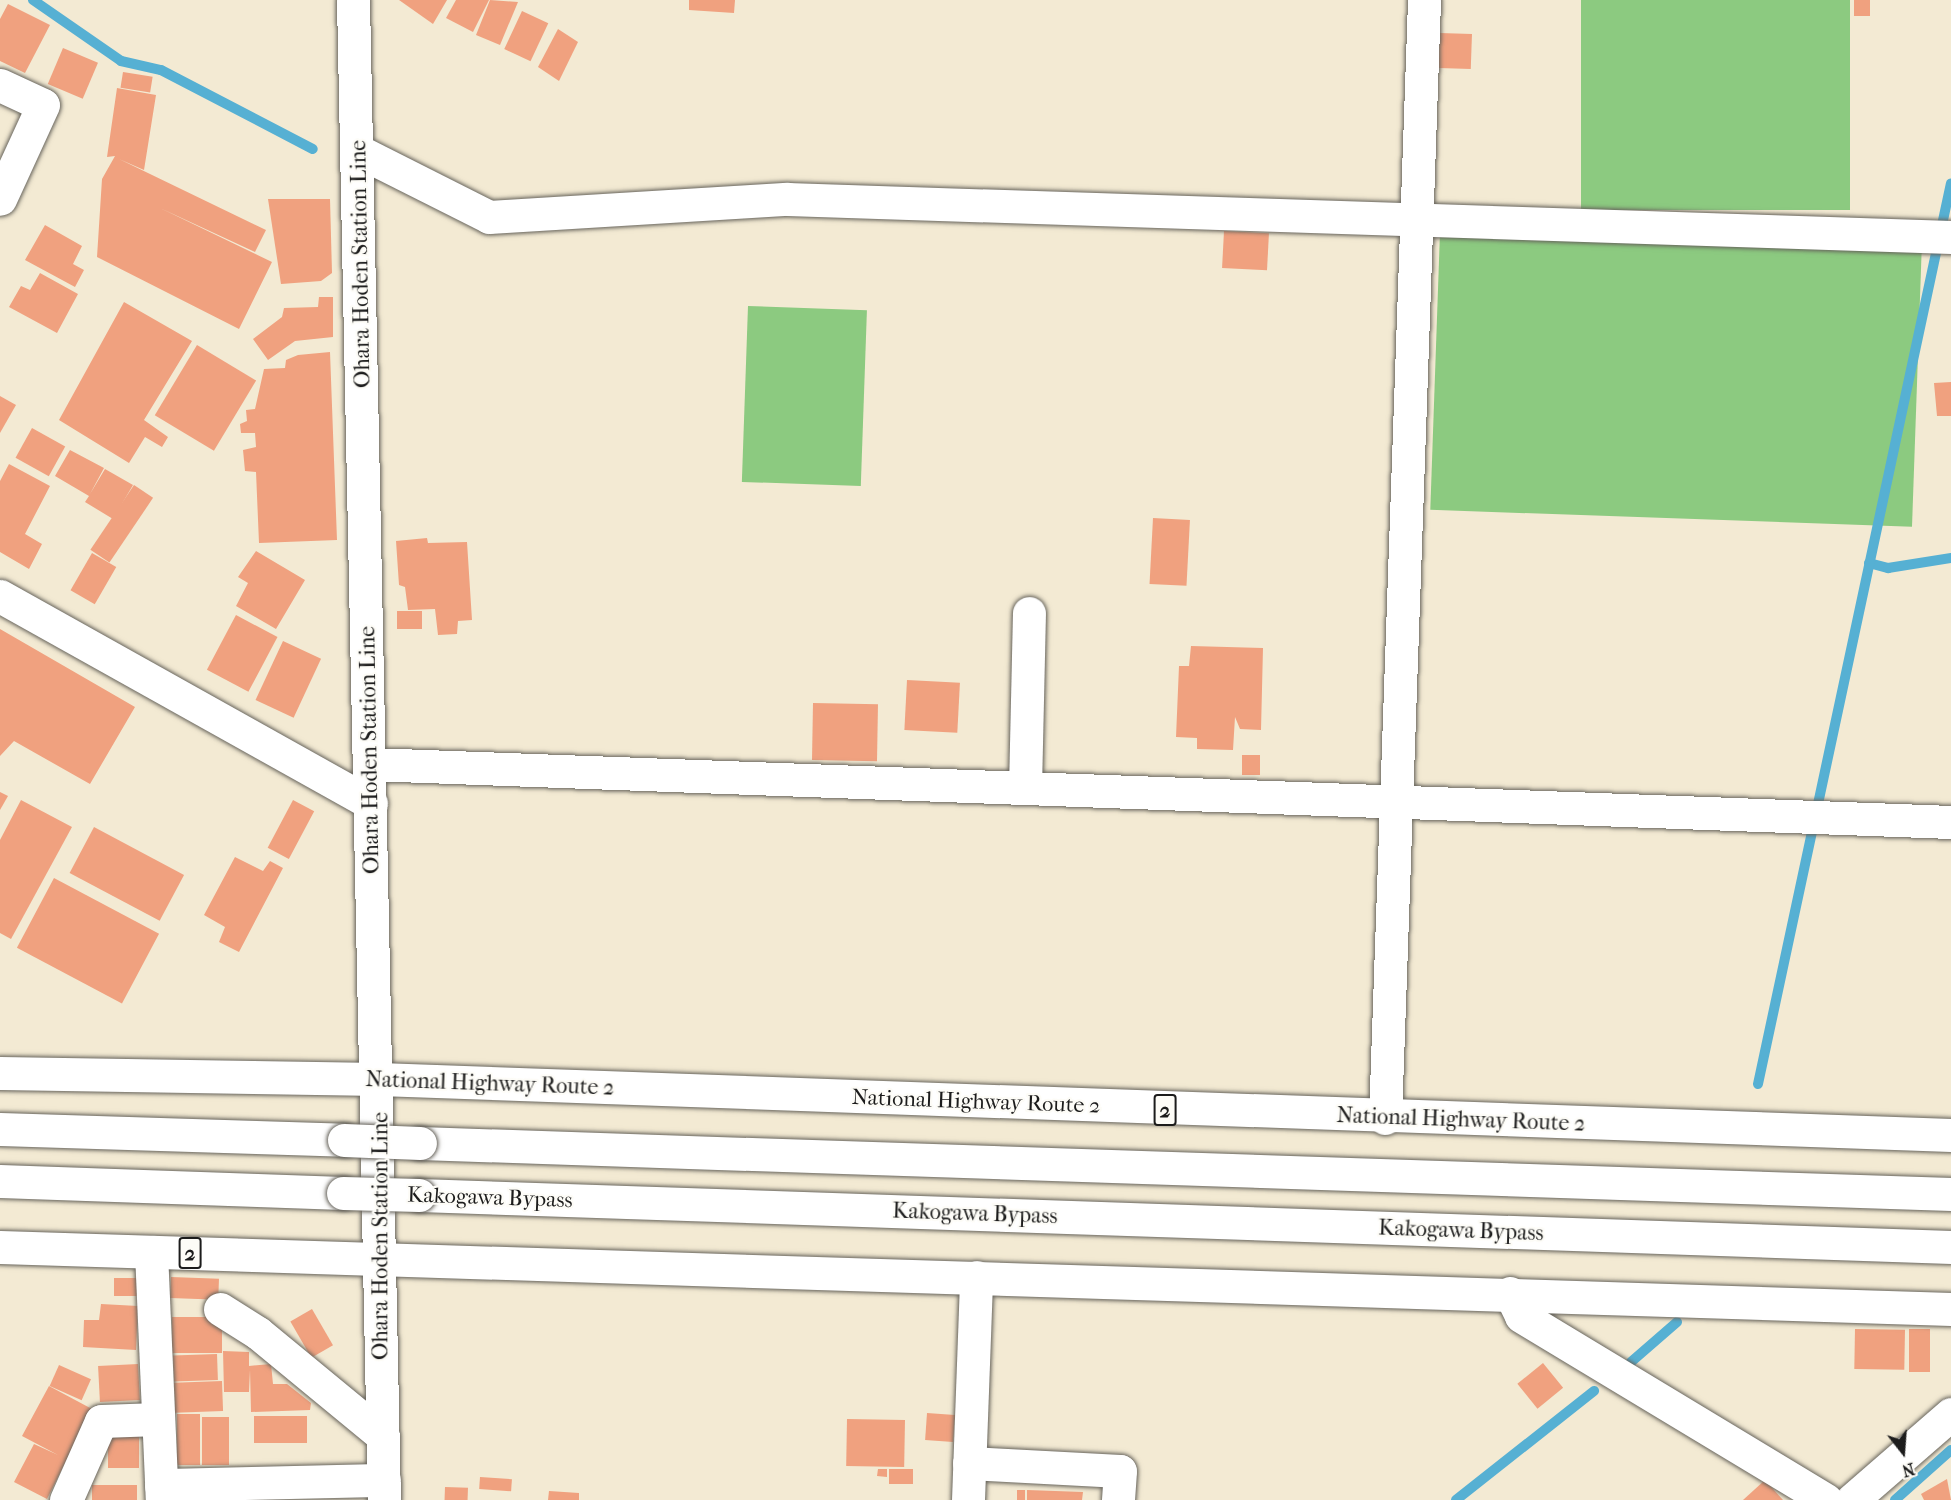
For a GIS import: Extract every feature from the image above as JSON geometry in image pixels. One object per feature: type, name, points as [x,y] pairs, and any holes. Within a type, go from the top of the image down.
[{"type":"main road","name":"Ohara Hoden Station Line","points":[[353,0],[360,152],[370,764],[380,1079],[384,1490]]},
{"type":"main road","points":[[1385,1118],[1398,802],[1424,0]]},
{"type":"main road","points":[[0,85],[43,105],[0,199]]},
{"type":"main road","points":[[360,152],[489,217],[787,199],[1938,236]]},
{"type":"main road","points":[[0,596],[371,803]]},
{"type":"main road","points":[[1025,788],[1029,613]]},
{"type":"main road","points":[[370,764],[1951,822]]},
{"type":"main road","name":"National Highway Route 2","points":[[5,1068],[380,1079],[1385,1118],[1951,1135]]},
{"type":"main road","points":[[0,1128],[1951,1194]]},
{"type":"main road","name":"Kakogawa Bypass","points":[[0,1181],[1951,1247]]},
{"type":"main road","name":"2","points":[[0,1246],[1951,1309]]},
{"type":"main road","points":[[151,1252],[162,1492],[384,1490]]},
{"type":"main road","points":[[968,1500],[976,1277]]},
{"type":"main road","points":[[1510,1293],[1521,1316],[1826,1500]]},
{"type":"main road","points":[[220,1309],[258,1333],[383,1436]]},
{"type":"main road","points":[[1852,1500],[1951,1414]]},
{"type":"main road","points":[[66,1500],[101,1421],[158,1419]]},
{"type":"main road","points":[[969,1463],[1120,1472],[1118,1500]]},
{"type":"green space","points":[[1581,0],[1850,0],[1850,210],[1581,210]]},
{"type":"green space","points":[[1440,232],[1922,249],[1912,527],[1430,510]]},
{"type":"green space","points":[[748,306],[867,310],[861,486],[742,482]]},
{"type":"building","points":[[399,0],[447,0],[433,24]]},
{"type":"building","points":[[456,0],[489,0],[473,32],[446,18]]},
{"type":"building","points":[[490,0],[518,2],[500,45],[476,35]]},
{"type":"building","points":[[689,0],[735,0],[734,13],[689,10]]},
{"type":"building","points":[[1854,0],[1870,0],[1870,16],[1854,16]]},
{"type":"building","points":[[8,4],[50,25],[25,73],[0,61],[0,19]]},
{"type":"building","points":[[522,11],[548,23],[531,61],[504,49]]},
{"type":"building","points":[[558,29],[578,42],[559,81],[538,67]]},
{"type":"building","points":[[1440,33],[1472,34],[1471,69],[1439,68]]},
{"type":"building","points":[[63,48],[98,63],[83,99],[48,84]]},
{"type":"building","points":[[123,72],[153,77],[150,92],[120,88]]},
{"type":"building","points":[[117,88],[156,95],[144,170],[119,159],[266,230],[255,252],[160,208],[272,262],[239,329],[97,257],[102,179],[115,156],[107,157]]},
{"type":"building","points":[[268,199],[330,199],[332,273],[321,281],[281,284]]},
{"type":"building","points":[[45,225],[82,246],[73,264],[84,270],[75,287],[25,260]]},
{"type":"building","points":[[1224,231],[1269,233],[1267,270],[1222,268]]},
{"type":"building","points":[[40,273],[78,294],[57,333],[9,307],[21,286],[30,290]]},
{"type":"building","points":[[319,297],[333,297],[333,337],[295,341],[268,360],[253,339],[282,317],[284,308],[318,307]]},
{"type":"building","points":[[124,302],[192,341],[144,420],[168,437],[162,447],[145,437],[129,463],[59,420]]},
{"type":"building","points":[[197,345],[256,381],[214,451],[155,415]]},
{"type":"building","points":[[330,352],[337,540],[259,543],[256,472],[245,471],[243,450],[256,447],[255,433],[241,433],[240,424],[247,421],[246,410],[255,409],[264,369],[285,368],[286,360],[298,355]]},
{"type":"building","points":[[1951,382],[1951,416],[1937,416],[1934,383]]},
{"type":"building","points":[[0,396],[16,405],[0,433]]},
{"type":"building","points":[[32,428],[65,446],[49,476],[16,458]]},
{"type":"building","points":[[70,450],[104,468],[90,494],[105,469],[133,485],[113,519],[85,502],[89,496],[55,476]]},
{"type":"building","points":[[9,464],[50,486],[25,534],[42,544],[29,569],[0,552],[0,481]]},
{"type":"building","points":[[134,485],[153,498],[109,563],[90,550]]},
{"type":"building","points":[[1153,518],[1190,520],[1186,586],[1150,584]]},
{"type":"building","points":[[427,538],[428,543],[467,542],[472,620],[458,621],[457,634],[438,635],[435,609],[408,610],[405,587],[399,585],[396,541]]},
{"type":"building","points":[[256,551],[305,580],[276,629],[236,606],[248,583],[238,577]]},
{"type":"building","points":[[92,553],[116,567],[95,604],[70,590]]},
{"type":"building","points":[[397,611],[422,611],[422,629],[397,629]]},
{"type":"building","points":[[236,615],[277,637],[248,692],[207,670]]},
{"type":"building","points":[[0,629],[135,707],[90,784],[14,741],[0,756]]},
{"type":"building","points":[[283,641],[321,659],[294,718],[256,700]]},
{"type":"building","points":[[1191,646],[1263,648],[1261,730],[1240,729],[1235,717],[1233,750],[1197,749],[1197,738],[1176,737],[1179,666],[1189,666]]},
{"type":"building","points":[[907,680],[960,683],[957,733],[904,730]]},
{"type":"building","points":[[813,703],[878,704],[877,761],[812,760]]},
{"type":"building","points":[[1242,755],[1260,755],[1260,775],[1242,775]]},
{"type":"building","points":[[0,792],[8,796],[0,810]]},
{"type":"building","points":[[21,800],[72,827],[11,939],[0,933],[0,840]]},
{"type":"building","points":[[293,800],[314,811],[289,859],[268,848]]},
{"type":"building","points":[[94,827],[184,875],[160,921],[70,873]]},
{"type":"building","points":[[235,857],[263,871],[270,861],[283,868],[239,952],[219,942],[225,927],[204,915]]},
{"type":"building","points":[[54,878],[159,934],[122,1004],[17,948]]},
{"type":"building","points":[[171,1277],[219,1279],[218,1300],[170,1298]]},
{"type":"building","points":[[114,1278],[137,1278],[137,1296],[114,1296]]},
{"type":"building","points":[[101,1304],[138,1306],[136,1350],[83,1347],[84,1320],[99,1320]]},
{"type":"building","points":[[312,1309],[333,1345],[311,1358],[290,1322]]},
{"type":"building","points":[[172,1317],[222,1317],[222,1353],[172,1353]]},
{"type":"building","points":[[1855,1329],[1905,1330],[1904,1370],[1854,1369]]},
{"type":"building","points":[[1909,1329],[1930,1329],[1930,1372],[1909,1372]]},
{"type":"building","points":[[223,1351],[249,1352],[249,1366],[271,1364],[273,1384],[287,1384],[311,1403],[310,1410],[251,1412],[250,1370],[249,1392],[224,1392]]},
{"type":"building","points":[[217,1354],[218,1380],[174,1382],[173,1356]]},
{"type":"building","points":[[1543,1363],[1563,1388],[1537,1409],[1517,1384]]},
{"type":"building","points":[[138,1364],[140,1400],[100,1402],[98,1366]]},
{"type":"building","points":[[59,1365],[91,1379],[82,1400],[50,1386]]},
{"type":"building","points":[[222,1381],[223,1411],[175,1413],[174,1383]]},
{"type":"building","points":[[49,1386],[92,1409],[47,1499],[14,1482],[34,1444],[58,1455],[22,1436]]},
{"type":"building","points":[[927,1413],[955,1415],[953,1442],[925,1440]]},
{"type":"building","points":[[177,1414],[200,1414],[200,1465],[177,1465]]},
{"type":"building","points":[[254,1416],[307,1416],[307,1443],[254,1443]]},
{"type":"building","points":[[202,1417],[229,1417],[229,1465],[202,1465]]},
{"type":"building","points":[[847,1419],[905,1420],[904,1467],[846,1466]]},
{"type":"building","points":[[108,1436],[139,1436],[139,1468],[108,1468]]},
{"type":"building","points":[[878,1469],[887,1469],[887,1477],[877,1476]]},
{"type":"building","points":[[889,1469],[913,1469],[913,1484],[889,1484]]},
{"type":"building","points":[[480,1477],[512,1479],[511,1491],[479,1489]]},
{"type":"building","points":[[1947,1479],[1951,1500],[1924,1500],[1921,1494]]},
{"type":"building","points":[[1765,1480],[1783,1500],[1743,1500]]},
{"type":"building","points":[[92,1485],[137,1485],[137,1500],[92,1500]]},
{"type":"building","points":[[445,1487],[468,1488],[468,1500],[445,1500]]},
{"type":"building","points":[[1017,1490],[1025,1490],[1025,1500],[1017,1500]]},
{"type":"building","points":[[1027,1490],[1083,1492],[1082,1500],[1027,1500]]},
{"type":"building","points":[[549,1491],[579,1493],[579,1500],[548,1500]]},
{"type":"waterway","points":[[33,0],[121,61],[161,70],[313,149]]},
{"type":"waterway","points":[[1758,1084],[1951,183]]},
{"type":"waterway","points":[[1869,563],[1888,568],[1951,558]]},
{"type":"waterway","points":[[1631,1362],[1677,1322]]},
{"type":"waterway","points":[[1456,1500],[1594,1391]]},
{"type":"waterway","points":[[1895,1500],[1951,1450]]}]
